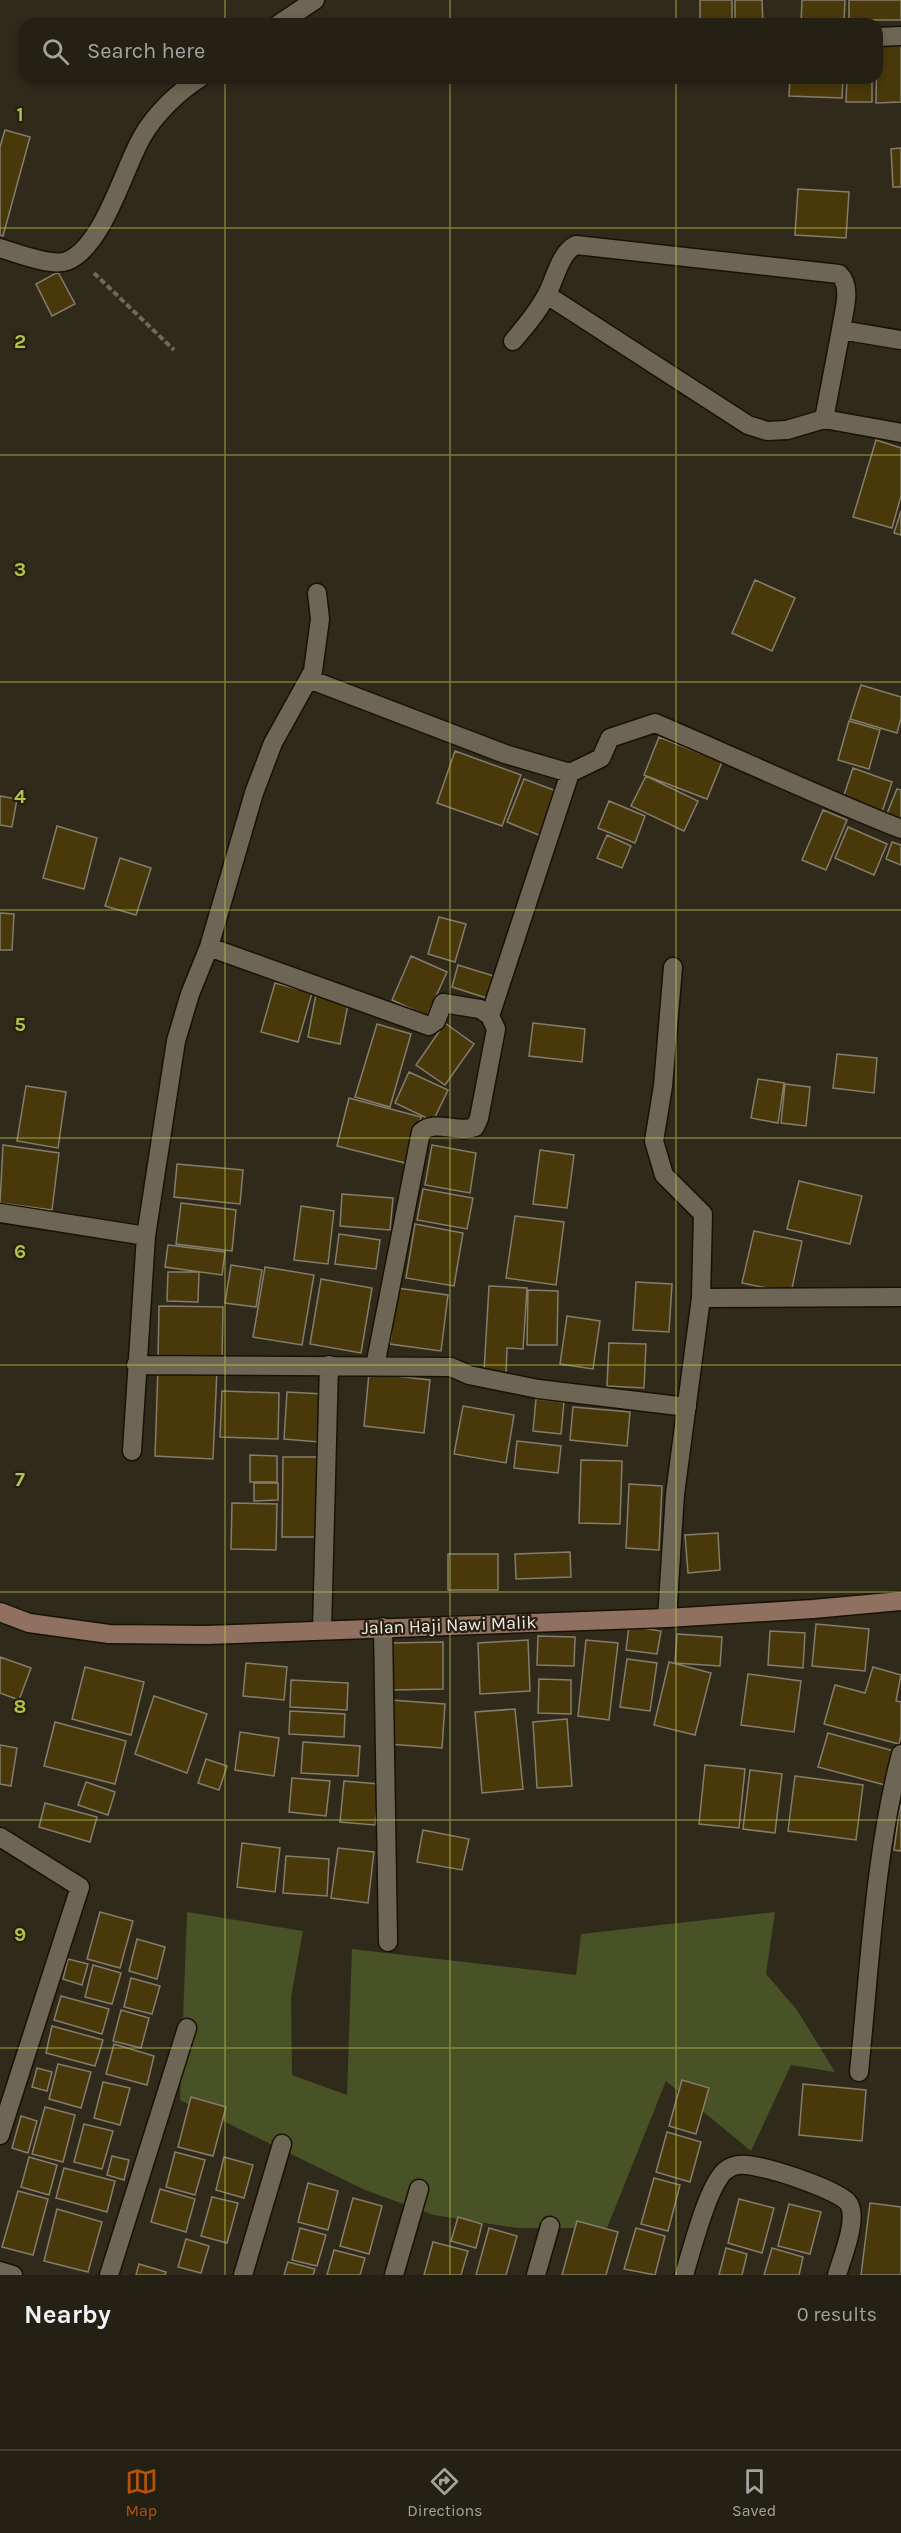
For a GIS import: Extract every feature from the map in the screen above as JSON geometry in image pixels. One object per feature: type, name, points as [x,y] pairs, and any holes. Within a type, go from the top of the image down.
[{"type":"main road","name":"Jalan Haji Nawi Malik","points":[[0,1612],[28,1623],[109,1634],[206,1635],[667,1617],[813,1609],[901,1601]]},
{"type":"street","points":[[288,18],[315,0]]},
{"type":"street","points":[[883,37],[901,36]]},
{"type":"street","points":[[0,248],[53,262],[66,262],[76,256],[91,238],[119,192],[142,136],[164,108],[193,84]]},
{"type":"street","points":[[513,341],[532,319],[547,295],[566,252],[576,245],[839,274],[845,280],[847,287],[824,419]]},
{"type":"street","points":[[547,295],[748,426],[767,431],[787,430],[824,419],[901,433]]},
{"type":"street","points":[[841,330],[901,340]]},
{"type":"street","points":[[132,1451],[146,1236],[176,1041],[190,994],[209,947],[254,793],[273,743],[313,671],[320,619],[317,593]]},
{"type":"street","points":[[309,679],[505,754],[570,773],[601,758],[610,738],[655,723],[901,830]]},
{"type":"street","points":[[490,1016],[570,773]]},
{"type":"street","points":[[209,947],[429,1026],[436,1021],[443,1003],[480,1009],[490,1016],[496,1029],[479,1118],[475,1127],[466,1130],[436,1126],[426,1128],[421,1132],[375,1366]]},
{"type":"street","points":[[667,1617],[675,1494],[701,1298],[703,1214],[664,1175],[654,1141],[663,1086],[673,967]]},
{"type":"street","points":[[0,1213],[146,1236]]},
{"type":"street","points":[[701,1298],[901,1297]]},
{"type":"street","points":[[136,1365],[451,1367],[469,1375],[538,1389],[687,1407]]},
{"type":"street","points":[[322,1630],[329,1365]]},
{"type":"street","points":[[383,1627],[388,1942]]},
{"type":"street","points":[[859,2072],[881,1856],[888,1804],[901,1754]]},
{"type":"street","points":[[0,1837],[80,1887],[0,2135]]},
{"type":"street","points":[[109,2275],[187,2028]]},
{"type":"street","points":[[243,2275],[282,2144]]},
{"type":"street","points":[[684,2275],[715,2182],[728,2169],[740,2164],[814,2183],[848,2202],[852,2212],[850,2228],[837,2275]]},
{"type":"street","points":[[394,2275],[419,2189]]},
{"type":"street","points":[[536,2275],[550,2226]]},
{"type":"street","points":[[0,2271],[13,2275]]},
{"type":"path","points":[[76,256],[174,350]]},
{"type":"green space","points":[[187,1912],[303,1931],[291,1997],[292,2075],[347,2095],[352,1949],[576,1975],[581,1934],[775,1912],[766,1974],[797,2010],[835,2072],[791,2065],[751,2151],[666,2081],[607,2228],[517,2228],[434,2215],[365,2190],[180,2100]]},
{"type":"building","points":[[700,0],[732,0],[732,18],[700,18]]},
{"type":"building","points":[[735,0],[762,0],[763,18],[735,18]]},
{"type":"building","points":[[802,0],[845,0],[844,18],[801,18]]},
{"type":"building","points":[[849,0],[901,0],[901,20],[849,18]]},
{"type":"building","points":[[901,40],[901,102],[876,103],[876,84],[883,84],[883,42]]},
{"type":"building","points":[[790,84],[843,84],[842,98],[789,96]]},
{"type":"building","points":[[847,84],[872,84],[872,102],[846,102]]},
{"type":"building","points":[[5,130],[30,137],[3,236],[0,235],[0,147]]},
{"type":"building","points":[[901,148],[901,187],[893,187],[891,149]]},
{"type":"building","points":[[798,189],[849,192],[846,238],[795,235]]},
{"type":"building","points":[[58,272],[75,304],[52,316],[36,284]]},
{"type":"building","points":[[876,440],[901,448],[901,496],[892,528],[853,517]]},
{"type":"building","points":[[901,511],[901,535],[894,533]]},
{"type":"building","points":[[755,580],[795,598],[772,651],[732,633]]},
{"type":"building","points":[[861,685],[901,697],[901,718],[897,733],[850,719]]},
{"type":"building","points":[[849,721],[880,730],[869,769],[838,760]]},
{"type":"building","points":[[659,737],[722,762],[707,799],[644,775]]},
{"type":"building","points":[[455,751],[521,775],[502,826],[437,803]]},
{"type":"building","points":[[853,768],[892,782],[881,815],[842,801]]},
{"type":"building","points":[[646,776],[698,801],[684,831],[631,806]]},
{"type":"building","points":[[524,779],[559,792],[541,836],[507,822]]},
{"type":"building","points":[[897,789],[901,790],[901,828],[884,821]]},
{"type":"building","points":[[0,796],[17,799],[12,827],[0,825]]},
{"type":"building","points":[[609,801],[645,816],[635,843],[598,828]]},
{"type":"building","points":[[823,810],[847,820],[826,870],[802,860]]},
{"type":"building","points":[[57,826],[97,838],[84,889],[43,878]]},
{"type":"building","points":[[848,827],[887,844],[874,875],[835,858]]},
{"type":"building","points":[[607,835],[631,846],[622,868],[597,858]]},
{"type":"building","points":[[892,842],[901,845],[901,865],[886,859]]},
{"type":"building","points":[[120,858],[151,868],[136,915],[105,906]]},
{"type":"building","points":[[0,913],[14,914],[12,950],[0,950]]},
{"type":"building","points":[[439,917],[466,924],[455,962],[428,954]]},
{"type":"building","points":[[411,956],[447,972],[427,1016],[392,1000]]},
{"type":"building","points":[[458,965],[497,977],[490,999],[452,987]]},
{"type":"building","points":[[275,983],[312,993],[298,1042],[261,1032]]},
{"type":"building","points":[[316,994],[349,1000],[340,1044],[308,1037]]},
{"type":"building","points":[[445,1023],[474,1044],[445,1085],[416,1065]]},
{"type":"building","points":[[533,1023],[585,1029],[582,1062],[529,1056]]},
{"type":"building","points":[[377,1024],[411,1034],[390,1107],[355,1097]]},
{"type":"building","points":[[837,1054],[877,1058],[874,1093],[833,1088]]},
{"type":"building","points":[[409,1072],[448,1090],[433,1121],[395,1103]]},
{"type":"building","points":[[758,1079],[784,1083],[778,1123],[751,1118]]},
{"type":"building","points":[[785,1084],[810,1087],[806,1126],[781,1123]]},
{"type":"building","points":[[26,1086],[66,1092],[58,1148],[17,1141]]},
{"type":"building","points":[[349,1098],[421,1117],[409,1164],[337,1146]]},
{"type":"building","points":[[3,1145],[59,1153],[52,1210],[0,1203]]},
{"type":"building","points":[[432,1145],[476,1153],[470,1193],[425,1185]]},
{"type":"building","points":[[540,1150],[574,1155],[567,1208],[533,1204]]},
{"type":"building","points":[[177,1164],[243,1170],[240,1204],[174,1197]]},
{"type":"building","points":[[799,1181],[862,1196],[850,1244],[787,1229]]},
{"type":"building","points":[[423,1189],[473,1198],[467,1229],[417,1220]]},
{"type":"building","points":[[342,1194],[393,1198],[390,1230],[340,1226]]},
{"type":"building","points":[[181,1203],[236,1210],[232,1251],[176,1244]]},
{"type":"building","points":[[301,1206],[334,1211],[328,1264],[294,1260]]},
{"type":"building","points":[[515,1216],[564,1222],[556,1285],[506,1278]]},
{"type":"building","points":[[415,1224],[463,1233],[454,1286],[406,1278]]},
{"type":"building","points":[[754,1231],[802,1241],[791,1293],[742,1283]]},
{"type":"building","points":[[339,1234],[380,1240],[376,1269],[335,1264]]},
{"type":"building","points":[[168,1245],[225,1252],[222,1275],[165,1267]]},
{"type":"building","points":[[231,1265],[262,1270],[256,1307],[225,1303]]},
{"type":"building","points":[[265,1267],[314,1275],[302,1345],[253,1337]]},
{"type":"building","points":[[168,1272],[199,1272],[198,1302],[167,1301]]},
{"type":"building","points":[[321,1279],[372,1288],[361,1353],[310,1344]]},
{"type":"building","points":[[636,1282],[672,1284],[669,1332],[633,1330]]},
{"type":"building","points":[[489,1286],[527,1288],[523,1349],[507,1348],[506,1373],[484,1372]]},
{"type":"building","points":[[397,1288],[448,1295],[441,1351],[390,1344]]},
{"type":"building","points":[[528,1290],[558,1291],[557,1345],[527,1345]]},
{"type":"building","points":[[159,1306],[223,1307],[222,1362],[158,1361]]},
{"type":"building","points":[[567,1316],[600,1321],[593,1369],[560,1364]]},
{"type":"building","points":[[609,1343],[646,1344],[644,1388],[607,1386]]},
{"type":"building","points":[[158,1368],[217,1370],[213,1459],[155,1456]]},
{"type":"building","points":[[369,1373],[430,1380],[424,1433],[364,1426]]},
{"type":"building","points":[[222,1391],[279,1393],[278,1439],[220,1437]]},
{"type":"building","points":[[287,1392],[323,1394],[319,1442],[284,1439]]},
{"type":"building","points":[[536,1399],[564,1402],[561,1434],[533,1431]]},
{"type":"building","points":[[463,1406],[514,1415],[506,1463],[454,1454]]},
{"type":"building","points":[[573,1407],[630,1412],[627,1446],[570,1440]]},
{"type":"building","points":[[517,1441],[561,1446],[558,1473],[514,1468]]},
{"type":"building","points":[[250,1455],[277,1456],[277,1482],[250,1482]]},
{"type":"building","points":[[283,1457],[317,1457],[317,1537],[282,1537]]},
{"type":"building","points":[[581,1460],[622,1461],[620,1524],[579,1523]]},
{"type":"building","points":[[254,1483],[278,1483],[278,1500],[254,1501]]},
{"type":"building","points":[[629,1484],[662,1486],[659,1550],[626,1548]]},
{"type":"building","points":[[232,1503],[277,1504],[276,1550],[231,1549]]},
{"type":"building","points":[[718,1533],[720,1570],[688,1573],[685,1535]]},
{"type":"building","points":[[570,1552],[571,1577],[516,1579],[515,1554]]},
{"type":"building","points":[[448,1554],[498,1554],[498,1590],[448,1590]]},
{"type":"building","points":[[816,1624],[869,1629],[865,1671],[812,1666]]},
{"type":"building","points":[[629,1626],[661,1631],[657,1654],[626,1650]]},
{"type":"building","points":[[770,1631],[805,1633],[803,1668],[768,1665]]},
{"type":"building","points":[[677,1634],[722,1637],[720,1666],[675,1663]]},
{"type":"building","points":[[538,1636],[575,1637],[574,1666],[537,1665]]},
{"type":"building","points":[[528,1640],[530,1691],[480,1694],[478,1643]]},
{"type":"building","points":[[586,1640],[618,1643],[609,1720],[578,1716]]},
{"type":"building","points":[[443,1642],[443,1689],[391,1690],[390,1643]]},
{"type":"building","points":[[0,1657],[31,1668],[19,1700],[0,1693]]},
{"type":"building","points":[[627,1659],[657,1663],[650,1711],[620,1707]]},
{"type":"building","points":[[669,1662],[711,1673],[695,1735],[654,1725]]},
{"type":"building","points":[[246,1663],[287,1667],[284,1700],[243,1696]]},
{"type":"building","points":[[85,1667],[144,1682],[131,1735],[72,1719]]},
{"type":"building","points":[[873,1667],[901,1675],[896,1701],[901,1702],[899,1744],[824,1724],[835,1685],[865,1693]]},
{"type":"building","points":[[748,1674],[801,1681],[794,1732],[741,1725]]},
{"type":"building","points":[[539,1679],[571,1680],[571,1714],[538,1713]]},
{"type":"building","points":[[291,1680],[348,1683],[347,1710],[290,1707]]},
{"type":"building","points":[[154,1696],[207,1714],[187,1773],[135,1754]]},
{"type":"building","points":[[391,1700],[445,1704],[442,1748],[388,1744]]},
{"type":"building","points":[[515,1709],[523,1789],[482,1793],[475,1712]]},
{"type":"building","points":[[290,1711],[345,1714],[344,1737],[289,1734]]},
{"type":"building","points":[[567,1719],[572,1786],[537,1788],[533,1722]]},
{"type":"building","points":[[55,1722],[126,1741],[115,1784],[44,1766]]},
{"type":"building","points":[[240,1732],[279,1738],[274,1776],[235,1770]]},
{"type":"building","points":[[828,1733],[894,1751],[885,1785],[818,1767]]},
{"type":"building","points":[[303,1742],[360,1746],[358,1776],[301,1773]]},
{"type":"building","points":[[0,1745],[17,1748],[11,1786],[0,1784]]},
{"type":"building","points":[[206,1759],[227,1766],[219,1790],[198,1783]]},
{"type":"building","points":[[705,1765],[745,1769],[739,1828],[699,1824]]},
{"type":"building","points":[[750,1770],[782,1774],[775,1833],[743,1829]]},
{"type":"building","points":[[795,1776],[863,1785],[856,1840],[788,1831]]},
{"type":"building","points":[[292,1778],[330,1781],[326,1816],[289,1812]]},
{"type":"building","points":[[344,1781],[379,1784],[375,1825],[340,1822]]},
{"type":"building","points":[[86,1782],[115,1792],[108,1815],[78,1805]]},
{"type":"building","points":[[45,1803],[97,1817],[90,1842],[39,1827]]},
{"type":"building","points":[[901,1805],[901,1851],[894,1850]]},
{"type":"building","points":[[423,1830],[469,1839],[462,1870],[417,1862]]},
{"type":"building","points":[[242,1843],[280,1848],[275,1892],[237,1887]]},
{"type":"building","points":[[338,1848],[374,1852],[368,1903],[331,1898]]},
{"type":"building","points":[[286,1856],[329,1859],[327,1896],[283,1893]]},
{"type":"building","points":[[100,1912],[133,1921],[120,1968],[87,1959]]},
{"type":"building","points":[[137,1939],[165,1947],[157,1979],[129,1971]]},
{"type":"building","points":[[68,1959],[88,1964],[82,1985],[63,1979]]},
{"type":"building","points":[[93,1965],[121,1973],[112,2004],[85,1997]]},
{"type":"building","points":[[131,1978],[160,1986],[152,2014],[124,2007]]},
{"type":"building","points":[[61,1996],[109,2009],[102,2034],[54,2020]]},
{"type":"building","points":[[121,2010],[149,2018],[141,2048],[113,2041]]},
{"type":"building","points":[[52,2026],[103,2040],[95,2066],[46,2053]]},
{"type":"building","points":[[114,2044],[154,2056],[147,2085],[106,2074]]},
{"type":"building","points":[[58,2064],[91,2072],[81,2108],[49,2099]]},
{"type":"building","points":[[37,2068],[52,2072],[47,2091],[32,2087]]},
{"type":"building","points":[[682,2080],[709,2088],[696,2134],[669,2126]]},
{"type":"building","points":[[103,2082],[130,2088],[120,2125],[94,2118]]},
{"type":"building","points":[[803,2084],[866,2090],[862,2141],[799,2135]]},
{"type":"building","points":[[191,2097],[226,2107],[213,2156],[178,2147]]},
{"type":"building","points":[[45,2107],[75,2115],[63,2162],[32,2154]]},
{"type":"building","points":[[21,2116],[37,2121],[28,2153],[12,2148]]},
{"type":"building","points":[[84,2124],[113,2131],[102,2169],[74,2162]]},
{"type":"building","points":[[667,2132],[701,2142],[690,2182],[656,2172]]},
{"type":"building","points":[[175,2152],[205,2160],[195,2195],[166,2187]]},
{"type":"building","points":[[112,2156],[129,2160],[124,2180],[107,2175]]},
{"type":"building","points":[[29,2157],[57,2165],[49,2195],[21,2187]]},
{"type":"building","points":[[224,2157],[253,2165],[244,2198],[216,2190]]},
{"type":"building","points":[[64,2168],[115,2181],[107,2212],[56,2198]]},
{"type":"building","points":[[654,2178],[680,2185],[668,2231],[641,2224]]},
{"type":"building","points":[[308,2183],[338,2191],[328,2230],[298,2222]]},
{"type":"building","points":[[160,2189],[195,2199],[186,2232],[151,2222]]},
{"type":"building","points":[[18,2191],[48,2199],[33,2255],[2,2247]]},
{"type":"building","points":[[212,2197],[238,2203],[227,2243],[201,2236]]},
{"type":"building","points":[[353,2198],[382,2206],[369,2254],[340,2246]]},
{"type":"building","points":[[739,2199],[774,2208],[762,2253],[728,2243]]},
{"type":"building","points":[[870,2203],[901,2207],[901,2275],[861,2275]]},
{"type":"building","points":[[789,2204],[821,2212],[810,2254],[778,2246]]},
{"type":"building","points":[[57,2209],[102,2222],[88,2272],[44,2261]]},
{"type":"building","points":[[458,2217],[482,2224],[476,2248],[451,2241]]},
{"type":"building","points":[[577,2221],[618,2232],[606,2275],[562,2275]]},
{"type":"building","points":[[300,2228],[326,2235],[317,2266],[292,2260]]},
{"type":"building","points":[[489,2228],[517,2236],[506,2275],[476,2275]]},
{"type":"building","points":[[636,2228],[665,2236],[655,2275],[624,2269]]},
{"type":"building","points":[[186,2239],[209,2246],[201,2273],[178,2267]]},
{"type":"building","points":[[433,2242],[468,2251],[461,2275],[424,2275]]},
{"type":"building","points":[[726,2248],[747,2254],[742,2275],[719,2275]]},
{"type":"building","points":[[772,2248],[803,2257],[799,2275],[764,2275]]},
{"type":"building","points":[[334,2250],[365,2258],[360,2275],[327,2275]]},
{"type":"building","points":[[288,2262],[315,2269],[313,2275],[284,2275]]},
{"type":"building","points":[[139,2264],[166,2272],[165,2275],[136,2275]]}]
